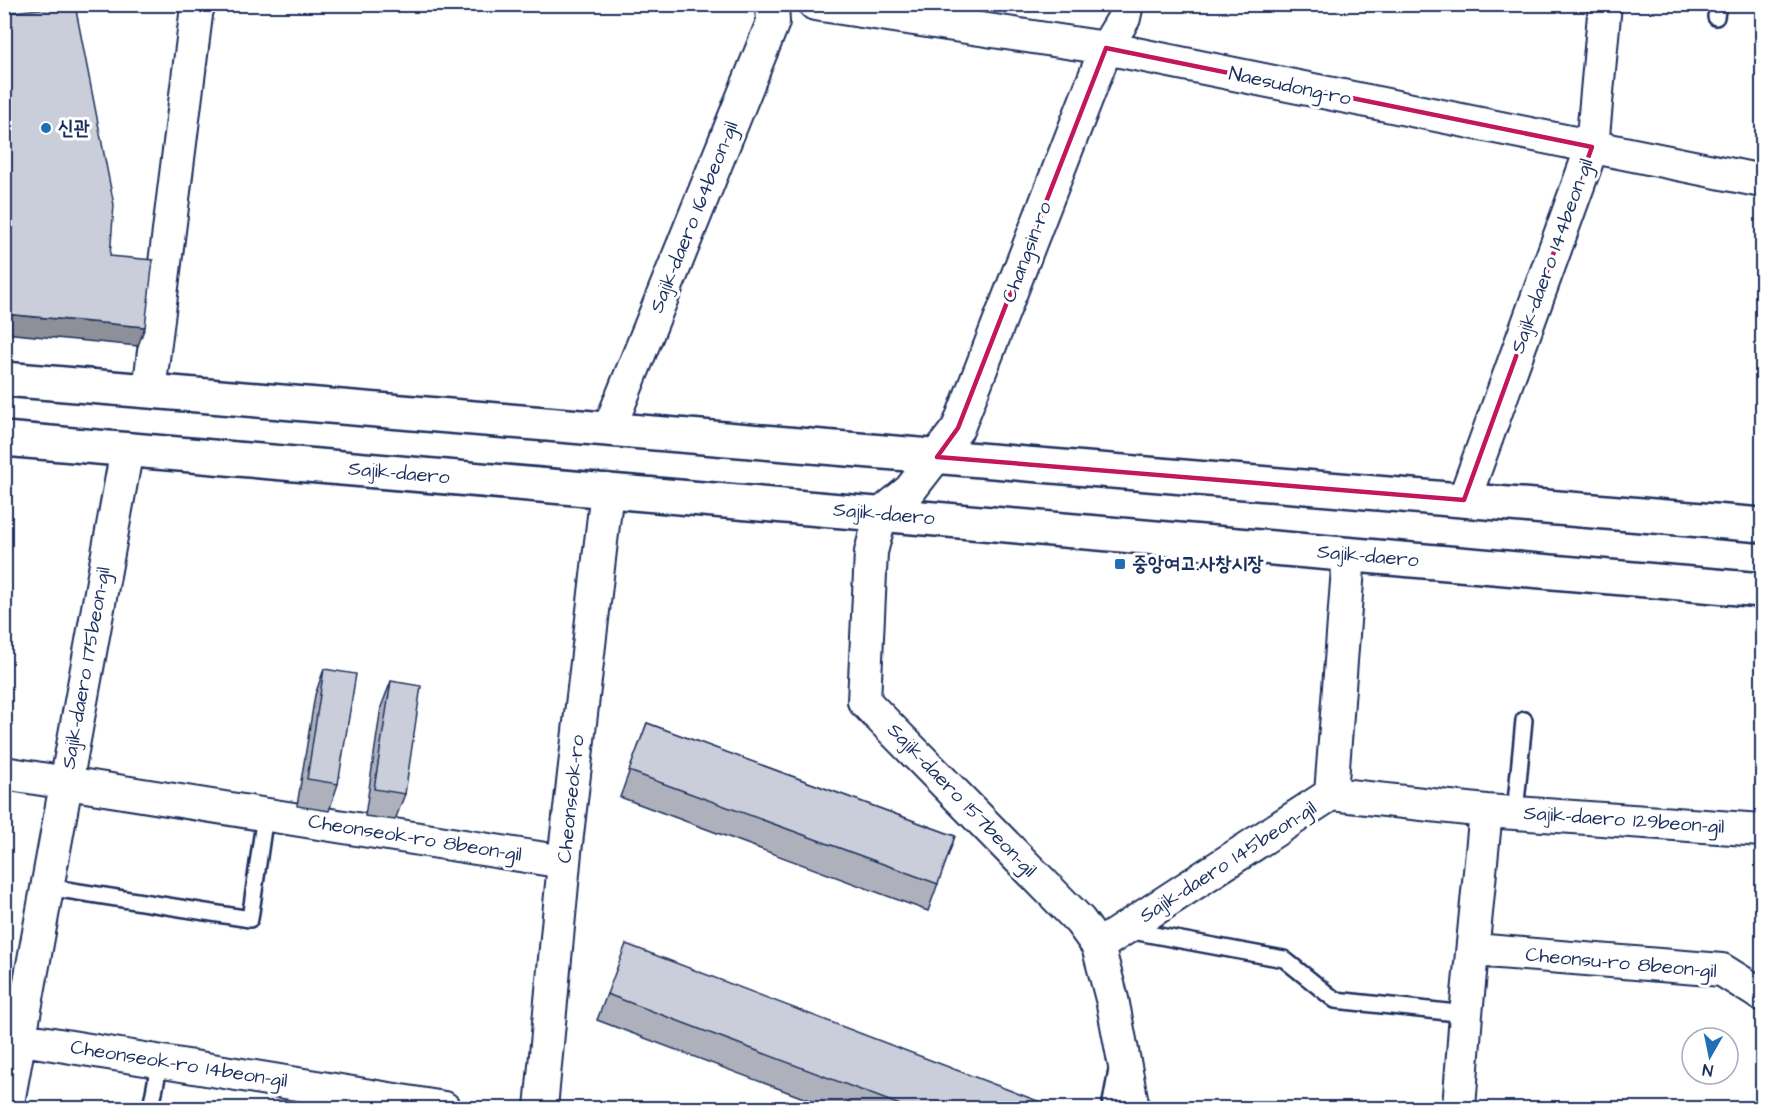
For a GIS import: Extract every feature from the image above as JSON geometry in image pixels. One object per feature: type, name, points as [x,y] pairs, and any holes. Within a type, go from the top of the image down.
[{"type":"main road","points":[[4,379],[1762,525]]},
{"type":"main road","name":"Sajik-daero","points":[[4,439],[1762,590]]},
{"type":"street","points":[[149,391],[197,8],[200,4]]},
{"type":"street","name":"Sajik-daero 164beon-gil","points":[[609,429],[773,22],[772,4]]},
{"type":"street","name":"Naesudong-ro","points":[[815,4],[1106,48],[1762,181]]},
{"type":"street","name":"Changsin-ro","points":[[881,514],[910,490],[958,428],[1106,48],[1124,18],[1127,4]]},
{"type":"street","name":"Sajik-daero 144beon-gil","points":[[1464,500],[1592,147],[1605,4]]},
{"type":"street","name":"Sajik-daero 175beon-gil","points":[[7,1108],[12,1037],[47,887],[127,449]]},
{"type":"street","name":"Cheonseok-ro","points":[[541,1108],[564,862],[607,490]]},
{"type":"street","name":"Sajik-daero 157beon-gil","points":[[881,514],[871,552],[864,701],[1080,921],[1098,946],[1112,999],[1133,1108]]},
{"type":"street","name":"Sajik-daero 145beon-gil","points":[[1331,794],[1348,555]]},
{"type":"street","name":"Cheonseok-ro 8beon-gil","points":[[4,773],[564,862]]},
{"type":"street","name":"Sajik-daero 145beon-gil","points":[[1098,946],[1126,930],[1331,794],[1501,812]]},
{"type":"street","points":[[1460,1108],[1466,1014],[1474,950],[1501,812]]},
{"type":"street","name":"Sajik-daero 129beon-gil","points":[[1501,812],[1762,830]]},
{"type":"street","name":"Cheonsu-ro 8beon-gil","points":[[1474,950],[1722,970],[1762,995]]},
{"type":"street","name":"Cheonseok-ro 14beon-gil","points":[[12,1037],[444,1108]]},
{"type":"lane","points":[[1501,812],[1524,720]]},
{"type":"lane","points":[[47,887],[250,919],[265,814]]},
{"type":"lane","name":"Sajik-daero 145beon-gil","points":[[1126,930],[1284,959],[1335,1000],[1466,1014]]},
{"type":"lane","points":[[1110,1108],[1121,1047]]},
{"type":"lane","points":[[151,1108],[160,1061]]},
{"type":"highlighted area","points":[[1106,48],[1592,147],[1464,500],[937,457],[958,428]]},
{"type":"building","name":"신관","points":[[75,5],[114,205],[110,256],[153,260],[145,327],[4,314],[4,13]]},
{"type":"building","points":[[4,491],[8,492],[4,516]]},
{"type":"building","points":[[324,669],[356,674],[338,784],[307,779]]},
{"type":"building","points":[[391,681],[421,686],[405,794],[374,789]]},
{"type":"building","points":[[647,723],[955,836],[938,884],[629,771]]},
{"type":"building","points":[[626,944],[1056,1108],[908,1108],[607,994]]},
{"type":"place","name":"신관","points":[[46,128]]},
{"type":"place","name":"중앙여고.사창시장","points":[[1120,564]]}]
